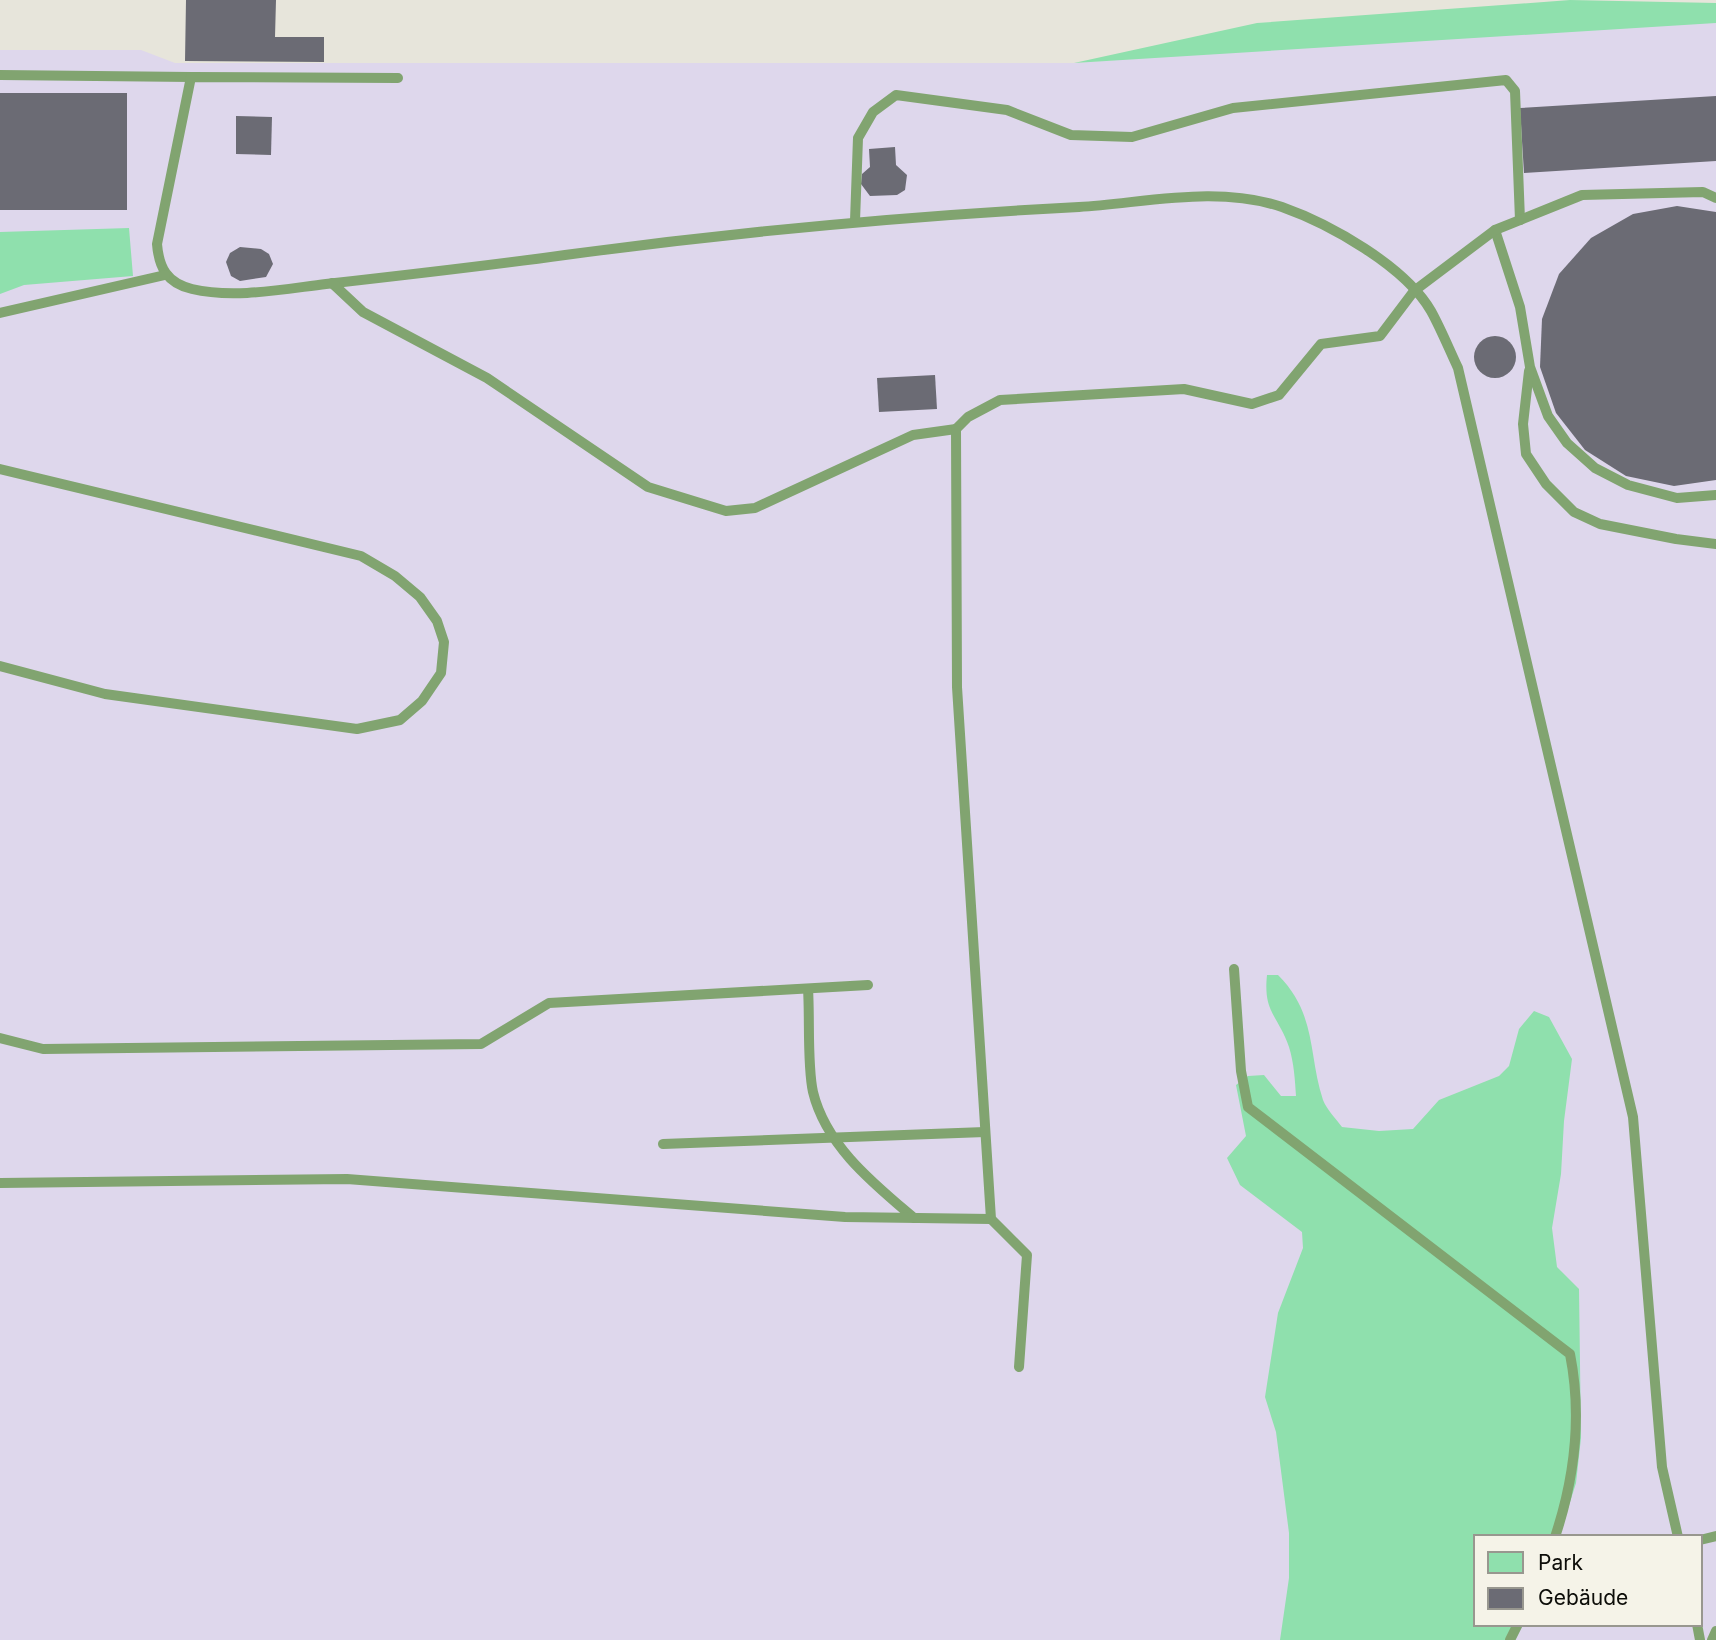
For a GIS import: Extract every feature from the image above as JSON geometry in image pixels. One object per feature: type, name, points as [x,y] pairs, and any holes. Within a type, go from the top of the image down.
[{"type":"lane","points":[[0,75],[398,78]]},
{"type":"lane","points":[[191,77],[157,244],[159,262],[165,275],[183,286],[209,291],[270,290],[453,270],[697,237],[855,221],[1123,205],[1206,195],[1279,206],[1339,230],[1395,272],[1430,308],[1458,368],[1633,1117],[1662,1467],[1678,1535]]},
{"type":"lane","points":[[855,221],[858,138],[873,113],[896,95],[1007,110],[1071,135],[1132,137],[1233,108],[1506,80],[1515,91],[1520,220]]},
{"type":"lane","points":[[332,283],[363,312],[487,379],[648,487],[726,511],[755,508],[912,435],[956,429],[968,417],[1000,400],[1184,389],[1252,404],[1279,395],[1321,344],[1380,336],[1414,292],[1495,230],[1582,195],[1703,192],[1716,198]]},
{"type":"lane","points":[[1495,230],[1520,307],[1530,368],[1548,416],[1567,443],[1595,468],[1628,485],[1677,498],[1716,495]]},
{"type":"lane","points":[[0,313],[165,275]]},
{"type":"lane","points":[[1530,368],[1523,424],[1526,454],[1546,484],[1574,512],[1600,524],[1675,540],[1716,544]]},
{"type":"lane","points":[[956,429],[957,687],[985,1132],[991,1219],[1027,1255],[1019,1367]]},
{"type":"lane","points":[[0,469],[361,556],[395,576],[420,597],[437,621],[444,642],[441,673],[422,701],[400,720],[357,729],[105,694],[0,666]]},
{"type":"lane","points":[[1234,969],[1241,1071],[1248,1107],[1570,1354],[1578,1418],[1570,1485],[1556,1535]]},
{"type":"lane","points":[[0,1038],[43,1049],[481,1044],[549,1003],[868,985]]},
{"type":"lane","points":[[808,989],[813,1092],[834,1138],[868,1180],[914,1218]]},
{"type":"lane","points":[[663,1144],[985,1132]]},
{"type":"lane","points":[[0,1183],[347,1179],[845,1217],[991,1219]]},
{"type":"lane","points":[[1712,1640],[1716,1631]]},
{"type":"shaded area","points":[[1716,17],[1716,1640],[0,1640],[0,50],[141,50],[175,63],[1074,63]]},
{"type":"green space","points":[[1570,0],[1716,3],[1716,23],[1074,63],[1257,23]]},
{"type":"green space","points":[[129,228],[133,276],[24,285],[0,294],[0,232]]},
{"type":"green space","points":[[1267,975],[1278,975],[1291,990],[1310,1035],[1323,1100],[1342,1127],[1379,1131],[1413,1129],[1439,1100],[1499,1076],[1509,1066],[1519,1029],[1534,1011],[1549,1017],[1572,1059],[1561,1174],[1552,1228],[1557,1267],[1579,1289],[1581,1438],[1576,1483],[1560,1535],[1474,1535],[1474,1626],[1522,1626],[1515,1640],[1280,1640],[1289,1578],[1289,1533],[1276,1432],[1265,1397],[1278,1313],[1303,1248],[1302,1232],[1240,1185],[1227,1158],[1246,1136],[1236,1085],[1248,1076],[1264,1075],[1281,1096],[1296,1096],[1289,1047],[1269,1006]]},
{"type":"building","points":[[186,0],[276,0],[275,37],[324,37],[324,62],[185,61]]},
{"type":"building","points":[[0,93],[127,93],[127,210],[0,210]]},
{"type":"building","points":[[1716,96],[1716,161],[1524,173],[1520,108]]},
{"type":"building","points":[[236,116],[272,117],[271,155],[236,154]]},
{"type":"building","points":[[895,147],[896,165],[907,175],[905,190],[897,195],[870,196],[861,184],[862,174],[870,167],[869,149]]},
{"type":"building","points":[[1677,206],[1716,212],[1716,480],[1674,486],[1626,476],[1585,450],[1556,413],[1540,367],[1542,319],[1559,274],[1591,238],[1633,214]]},
{"type":"building","points":[[240,247],[261,249],[269,254],[273,264],[266,277],[240,281],[231,276],[226,262],[230,253]]},
{"type":"building","points":[[1495,336],[1510,342],[1516,357],[1510,372],[1495,378],[1480,372],[1474,357],[1480,342]]},
{"type":"building","points":[[935,375],[937,409],[879,412],[877,378]]}]
